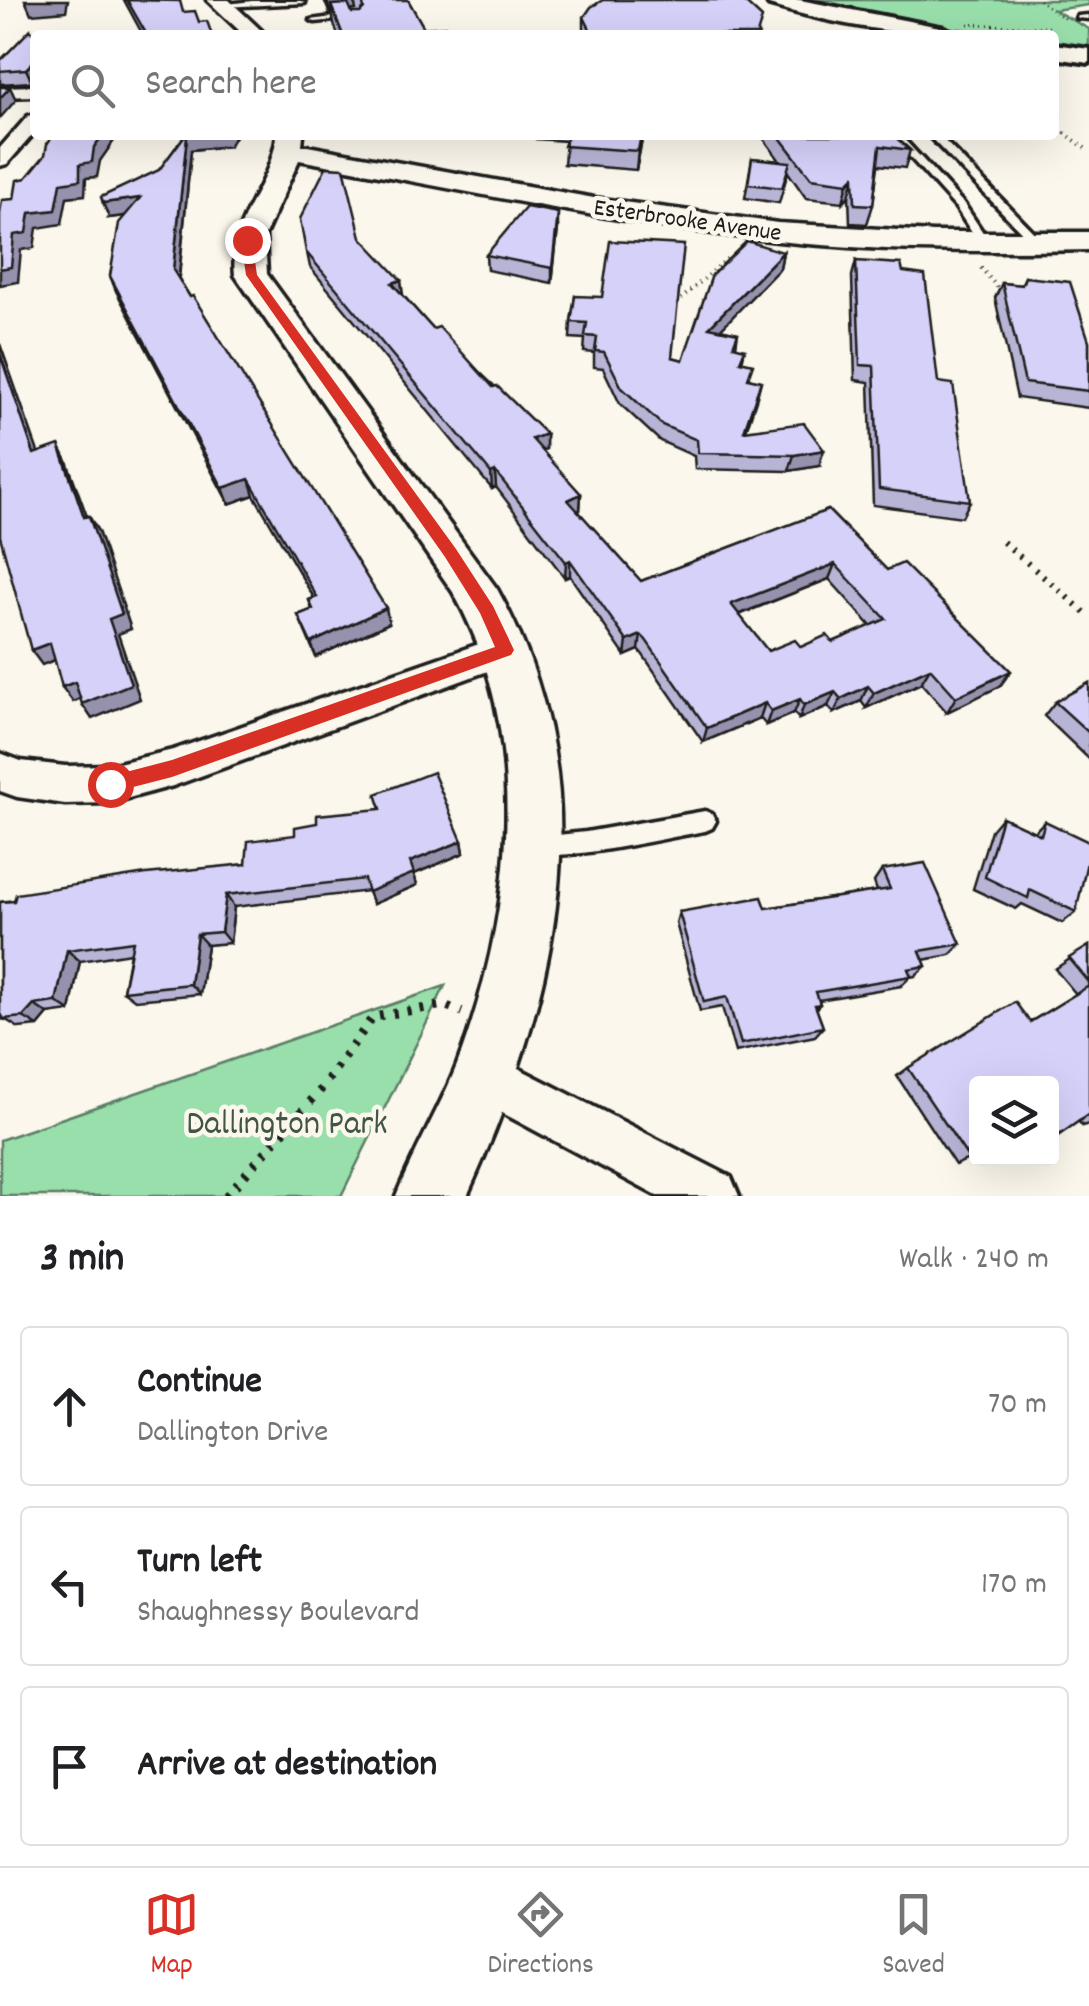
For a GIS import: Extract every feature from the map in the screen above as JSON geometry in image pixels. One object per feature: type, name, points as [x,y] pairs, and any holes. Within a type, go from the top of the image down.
[{"type":"main road","points":[[777,0],[817,12],[917,30]]},
{"type":"main road","points":[[1059,51],[1089,56]]},
{"type":"street","points":[[220,3],[250,30]]},
{"type":"street","points":[[0,92],[30,92]]},
{"type":"street","points":[[0,160],[30,126]]},
{"type":"street","points":[[290,143],[249,230],[246,257],[251,275],[450,553],[487,611],[505,650],[521,703],[528,748],[531,845],[503,1020],[485,1076],[431,1196]]},
{"type":"street","name":"Esterbrooke Avenue","points":[[290,143],[687,220],[864,239],[1089,241]]},
{"type":"street","points":[[0,771],[17,779],[66,785],[110,784],[172,768],[505,650]]},
{"type":"street","points":[[485,1076],[712,1196]]},
{"type":"lane","points":[[220,3],[248,1],[272,6],[300,2],[319,30]]},
{"type":"lane","points":[[315,20],[360,14],[360,27]]},
{"type":"lane","points":[[901,140],[960,206],[984,242]]},
{"type":"lane","points":[[938,140],[1037,242]]},
{"type":"lane","points":[[531,845],[586,842],[704,821]]},
{"type":"path","points":[[1060,130],[1089,151]]},
{"type":"path","points":[[666,314],[729,257],[742,254]]},
{"type":"path","points":[[1003,542],[1089,616]]},
{"type":"path","points":[[226,1196],[319,1092],[373,1017],[444,1004],[472,1016]]},
{"type":"green space","points":[[812,0],[1089,0],[1089,5],[1054,10],[1089,29],[1089,49],[1059,45],[1059,30],[975,30]]},
{"type":"green space","name":"Dallington Park","points":[[445,986],[341,1196],[0,1196],[0,1140]]},
{"type":"building","points":[[127,0],[180,1],[183,12],[195,11],[199,22],[207,21],[210,30],[144,30]]},
{"type":"building","points":[[362,0],[408,0],[424,28],[447,26],[449,30],[341,30],[331,5],[348,4],[352,13],[360,13],[364,9]]},
{"type":"building","points":[[603,0],[735,0],[747,4],[762,18],[758,30],[590,30],[584,17]]},
{"type":"building","points":[[30,30],[30,65],[26,69],[0,71],[0,61]]},
{"type":"building","points":[[50,140],[99,140],[92,162],[80,164],[80,180],[61,183],[56,210],[30,213],[27,233],[14,235],[11,267],[0,269],[2,200],[14,199],[17,180],[26,178],[45,155]]},
{"type":"building","points":[[181,140],[187,140],[173,270],[193,296],[386,608],[311,643],[298,615],[313,609],[309,600],[317,597],[249,479],[223,488],[110,276],[119,223],[140,198],[103,203],[101,197],[159,170]]},
{"type":"building","points":[[566,140],[640,140],[638,151],[564,146]]},
{"type":"building","points":[[782,140],[899,140],[910,150],[880,146],[873,205],[855,204],[854,177],[848,183],[811,178]]},
{"type":"building","points":[[752,158],[790,162],[782,188],[748,184]]},
{"type":"building","points":[[326,167],[344,168],[361,237],[401,280],[392,283],[433,329],[439,327],[493,387],[497,386],[546,434],[532,439],[581,494],[568,500],[641,581],[828,510],[887,570],[903,563],[1011,671],[956,697],[930,668],[874,693],[868,686],[841,699],[835,692],[804,705],[800,699],[771,711],[765,703],[707,728],[646,640],[641,635],[627,641],[570,560],[566,562],[495,471],[491,473],[306,252],[300,219]],"holes":[[[835,564],[886,619],[833,642],[827,635],[801,647],[795,640],[768,651],[731,604]]]},
{"type":"building","points":[[526,207],[558,213],[552,268],[486,255]]},
{"type":"building","points":[[610,241],[684,245],[672,357],[683,360],[712,275],[747,241],[783,252],[709,327],[738,333],[733,346],[745,349],[740,361],[753,364],[748,378],[761,381],[744,431],[804,423],[824,450],[794,455],[698,453],[697,440],[662,425],[622,388],[604,352],[595,351],[597,337],[585,336],[587,323],[571,322],[575,296],[602,297]]},
{"type":"building","points":[[856,261],[901,264],[903,272],[925,275],[938,382],[953,384],[970,501],[879,489],[874,366],[860,365]]},
{"type":"building","points":[[1025,277],[1070,282],[1089,341],[1089,391],[1025,383],[1002,283],[1022,285]]},
{"type":"building","points":[[0,354],[34,454],[59,445],[84,517],[89,516],[122,614],[109,619],[131,684],[82,704],[75,682],[62,687],[50,643],[31,650],[0,536]]},
{"type":"building","points":[[1089,683],[1089,733],[1055,702]]},
{"type":"building","points":[[433,772],[462,841],[410,862],[414,873],[368,892],[364,879],[226,895],[221,932],[197,934],[190,984],[123,991],[133,941],[67,950],[56,1002],[34,1005],[23,1017],[4,1019],[0,1012],[0,902],[14,901],[16,894],[146,874],[246,864],[248,841],[295,835],[295,827],[317,823],[317,815],[381,809],[376,794]]},
{"type":"building","points":[[1002,817],[1041,835],[1045,821],[1089,842],[1076,912],[1030,890],[1028,898],[985,877]]},
{"type":"building","points":[[925,863],[961,944],[920,951],[926,966],[908,969],[911,976],[816,992],[820,1004],[815,1005],[823,1027],[741,1044],[727,997],[704,1002],[679,912],[762,897],[766,908],[890,889],[882,870]]},
{"type":"building","points":[[1089,946],[1089,982],[1069,958]]},
{"type":"building","points":[[1089,986],[1089,1114],[1059,1135],[1059,1076],[969,1076],[969,1159],[908,1068],[1015,1002],[1030,1022]]},
{"type":"route","points":[[110,784],[172,768],[505,650],[487,611],[450,553],[251,275],[247,240]]}]
